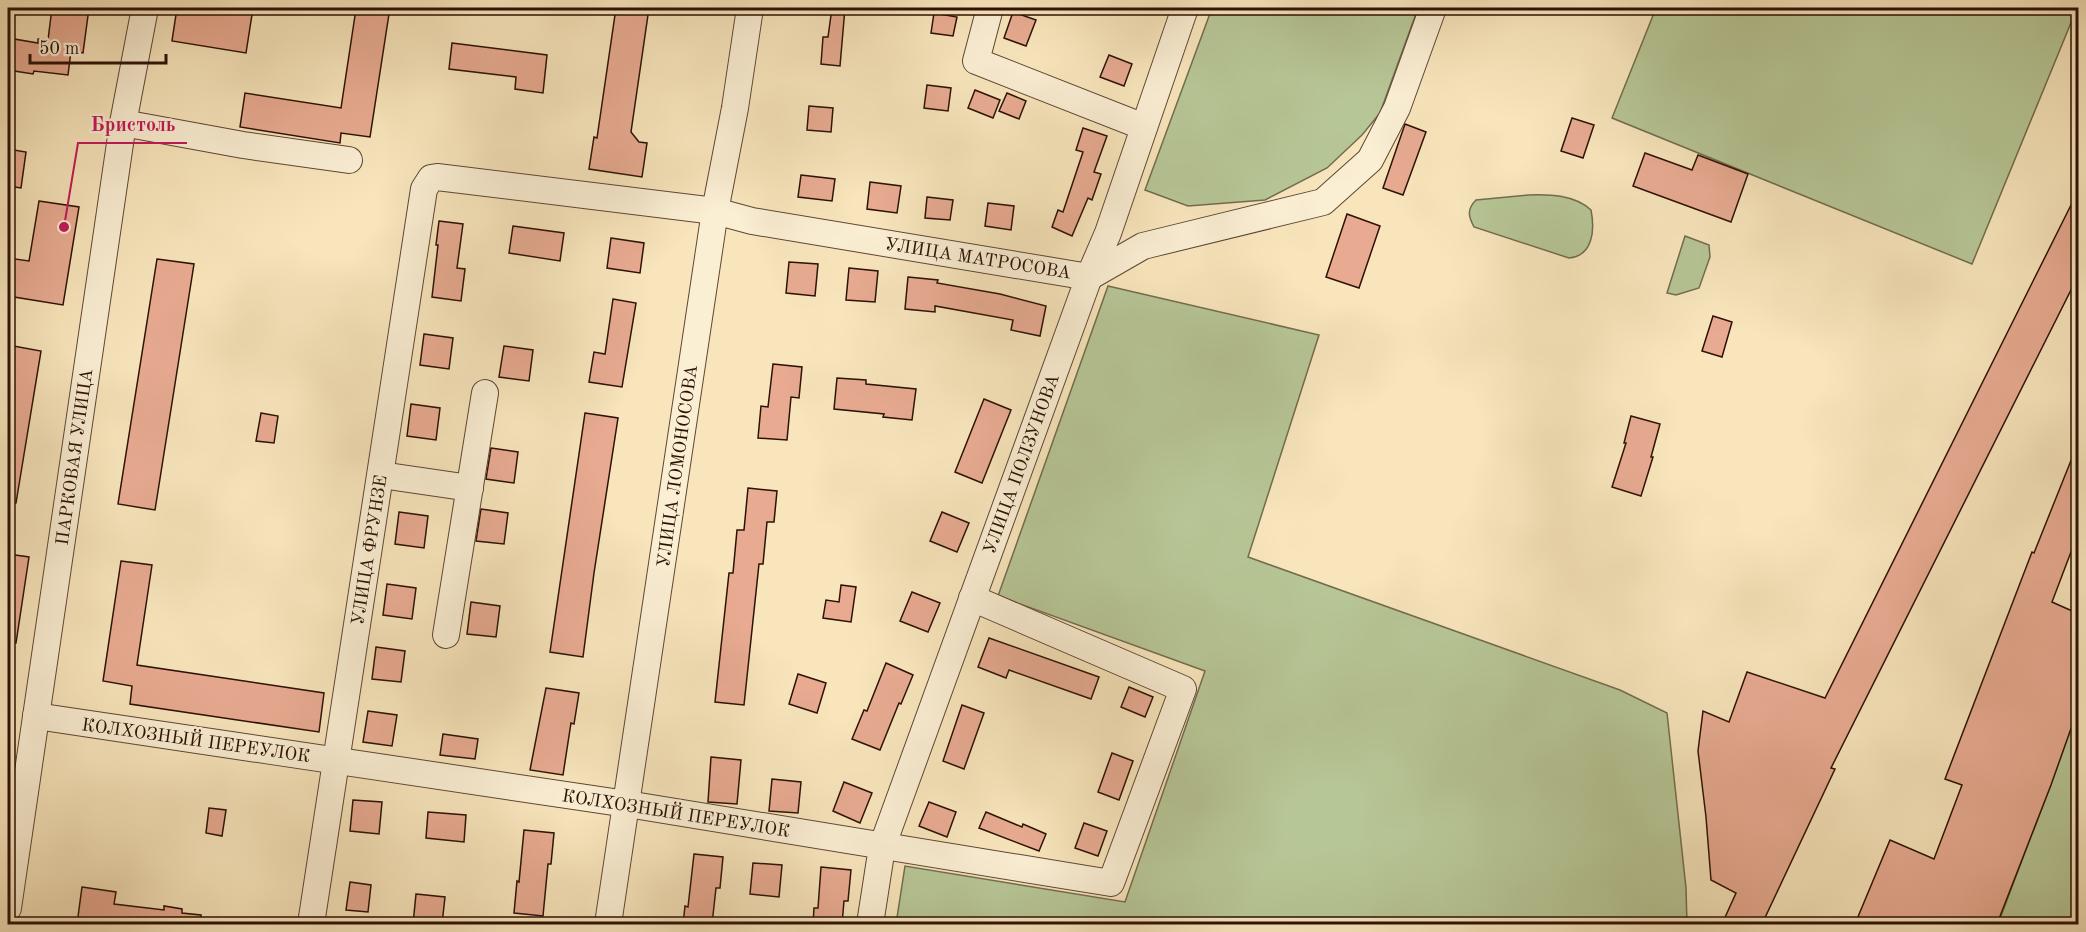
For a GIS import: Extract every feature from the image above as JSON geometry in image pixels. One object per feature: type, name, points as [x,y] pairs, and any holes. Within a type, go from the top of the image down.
[{"type":"street","name":"ПАРКОВАЯ УЛИЦА","points":[[8,908],[123,123],[145,8]]},
{"type":"street","name":"УЛИЦА ЛОМОНОСОВА","points":[[608,924],[715,211],[735,108],[750,8]]},
{"type":"street","points":[[990,8],[975,61],[1144,127]]},
{"type":"street","name":"УЛИЦА ПОЛЗУНОВА","points":[[870,924],[882,847],[1089,277],[1108,232],[1185,8]]},
{"type":"street","name":"УЛИЦА МАТРОСОВА","points":[[431,178],[715,211],[752,221],[1089,277],[1143,246],[1323,202],[1371,160],[1397,108],[1433,8]]},
{"type":"street","points":[[123,123],[243,145],[349,160]]},
{"type":"street","name":"УЛИЦА ФРУНЗЕ","points":[[311,924],[424,189],[431,178]]},
{"type":"street","points":[[1108,232],[1143,246]]},
{"type":"street","points":[[446,635],[486,393]]},
{"type":"street","points":[[381,475],[470,488]]},
{"type":"street","name":"КОЛХОЗНЫЙ ПЕРЕУЛОК","points":[[36,716],[627,804],[1111,883],[1182,689],[972,598]]},
{"type":"green space","points":[[1212,8],[1418,8],[1380,113],[1362,135],[1327,168],[1265,200],[1188,206],[1145,190]]},
{"type":"green space","points":[[1656,8],[2077,8],[1972,264],[1612,118]]},
{"type":"green space","points":[[1528,195],[1570,198],[1591,210],[1593,226],[1588,247],[1577,256],[1569,258],[1474,227],[1469,213],[1476,200]]},
{"type":"green space","points":[[1685,236],[1709,245],[1710,257],[1699,288],[1676,295],[1667,293]]},
{"type":"green space","points":[[1108,286],[1319,335],[1248,557],[1620,690],[1667,713],[1686,888],[1687,924],[896,924],[905,866],[1125,902],[1205,671],[998,596]]},
{"type":"green space","points":[[2078,706],[2078,924],[1998,924],[2050,786]]},
{"type":"building","points":[[52,8],[89,8],[83,53],[71,51],[68,75],[34,71],[33,74],[8,70],[8,38],[38,43],[38,39],[48,40]]},
{"type":"building","points":[[177,8],[253,8],[246,53],[172,41]]},
{"type":"building","points":[[616,8],[649,8],[631,132],[639,142],[647,143],[642,177],[589,169],[594,137],[597,138]]},
{"type":"building","points":[[832,8],[845,8],[840,66],[821,64],[823,37],[828,37]]},
{"type":"building","points":[[356,9],[389,14],[370,137],[341,133],[340,143],[240,127],[245,93],[341,108]]},
{"type":"building","points":[[1013,12],[1036,20],[1026,46],[1004,38]]},
{"type":"building","points":[[934,13],[957,17],[953,36],[931,33]]},
{"type":"building","points":[[452,43],[547,55],[543,93],[515,89],[516,77],[449,69]]},
{"type":"building","points":[[1109,55],[1132,64],[1124,86],[1100,77]]},
{"type":"building","points":[[927,85],[951,88],[948,111],[924,108]]},
{"type":"building","points":[[975,90],[1000,100],[993,118],[968,108]]},
{"type":"building","points":[[1007,93],[1026,101],[1019,119],[999,111]]},
{"type":"building","points":[[809,106],[833,108],[831,132],[807,130]]},
{"type":"building","points":[[1572,118],[1594,125],[1583,158],[1561,151]]},
{"type":"building","points":[[1405,124],[1426,132],[1403,195],[1383,188]]},
{"type":"building","points":[[1083,128],[1107,136],[1094,172],[1101,174],[1092,200],[1088,198],[1072,236],[1052,227],[1058,210],[1063,212],[1083,152],[1076,150]]},
{"type":"building","points":[[8,149],[26,152],[21,188],[8,186]]},
{"type":"building","points":[[1645,153],[1692,170],[1698,155],[1748,174],[1731,222],[1633,186]]},
{"type":"building","points":[[801,175],[835,179],[832,201],[798,197]]},
{"type":"building","points":[[870,182],[901,186],[897,213],[867,209]]},
{"type":"building","points":[[2079,189],[2079,274],[1831,768],[1835,769],[1762,924],[1722,924],[1736,893],[1711,880],[1698,751],[1703,711],[1729,722],[1747,672],[1825,698]]},
{"type":"building","points":[[927,197],[953,200],[950,220],[925,218]]},
{"type":"building","points":[[39,201],[79,207],[63,305],[8,296],[8,258],[29,261]]},
{"type":"building","points":[[988,203],[1014,206],[1011,230],[985,226]]},
{"type":"building","points":[[1347,214],[1380,226],[1359,288],[1326,277]]},
{"type":"building","points":[[439,221],[463,224],[457,268],[465,269],[461,301],[432,297]]},
{"type":"building","points":[[513,226],[564,233],[560,261],[509,253]]},
{"type":"building","points":[[611,238],[644,243],[640,273],[607,268]]},
{"type":"building","points":[[157,259],[194,264],[155,510],[118,504]]},
{"type":"building","points":[[789,262],[818,264],[815,296],[786,293]]},
{"type":"building","points":[[849,268],[878,271],[875,302],[846,300]]},
{"type":"building","points":[[908,277],[938,280],[937,283],[1000,294],[1046,306],[1040,336],[1011,330],[1013,320],[935,306],[935,312],[905,309]]},
{"type":"building","points":[[613,299],[636,303],[622,387],[589,382],[594,352],[605,354]]},
{"type":"building","points":[[1713,316],[1732,322],[1722,357],[1702,351]]},
{"type":"building","points":[[424,334],[453,338],[449,369],[420,365]]},
{"type":"building","points":[[8,345],[41,351],[16,503],[8,502]]},
{"type":"building","points":[[504,346],[533,350],[529,381],[499,377]]},
{"type":"building","points":[[773,364],[802,367],[799,398],[791,397],[787,440],[758,438],[761,406],[768,407]]},
{"type":"building","points":[[837,378],[866,380],[866,384],[916,389],[912,420],[883,417],[884,414],[834,409]]},
{"type":"building","points":[[984,399],[1011,410],[982,483],[955,472]]},
{"type":"building","points":[[411,404],[440,408],[436,440],[407,436]]},
{"type":"building","points":[[261,413],[278,416],[274,443],[256,441]]},
{"type":"building","points":[[585,413],[618,418],[583,657],[550,652]]},
{"type":"building","points":[[1631,416],[1660,424],[1641,496],[1612,487],[1626,443],[1624,443]]},
{"type":"building","points":[[2078,443],[2079,546],[2074,544],[2052,602],[2079,614],[2079,706],[1997,924],[1855,924],[1890,840],[1934,859],[1962,785],[1945,779],[2032,552],[2034,553]]},
{"type":"building","points":[[491,448],[518,452],[514,483],[486,479]]},
{"type":"building","points":[[748,488],[777,491],[774,522],[767,522],[763,564],[759,564],[744,705],[715,702],[729,573],[733,573],[737,530],[744,530]]},
{"type":"building","points":[[481,509],[508,513],[504,544],[476,541]]},
{"type":"building","points":[[399,512],[428,516],[424,548],[395,544]]},
{"type":"building","points":[[942,512],[969,523],[957,552],[930,541]]},
{"type":"building","points":[[8,554],[29,557],[16,643],[8,642]]},
{"type":"building","points":[[121,561],[152,565],[137,665],[324,693],[319,732],[130,704],[132,686],[103,681]]},
{"type":"building","points":[[387,584],[416,588],[412,619],[383,615]]},
{"type":"building","points":[[841,585],[856,587],[851,622],[823,618],[826,600],[839,602]]},
{"type":"building","points":[[912,592],[940,603],[928,632],[900,621]]},
{"type":"building","points":[[471,602],[500,606],[496,637],[467,634]]},
{"type":"building","points":[[989,638],[1099,677],[1091,699],[1009,670],[1006,678],[978,667]]},
{"type":"building","points":[[376,647],[405,651],[401,682],[372,679]]},
{"type":"building","points":[[886,663],[913,675],[880,750],[852,739],[864,710],[867,711]]},
{"type":"building","points":[[798,674],[826,683],[817,713],[789,704]]},
{"type":"building","points":[[1129,687],[1153,697],[1145,717],[1121,707]]},
{"type":"building","points":[[546,688],[579,693],[574,724],[571,723],[563,775],[530,770]]},
{"type":"building","points":[[962,705],[984,713],[964,769],[943,761]]},
{"type":"building","points":[[368,711],[397,715],[392,746],[363,742]]},
{"type":"building","points":[[443,734],[478,739],[475,759],[440,755]]},
{"type":"building","points":[[1112,753],[1133,761],[1119,800],[1098,792]]},
{"type":"building","points":[[711,757],[741,760],[737,804],[708,802]]},
{"type":"building","points":[[772,779],[801,782],[798,813],[769,811]]},
{"type":"building","points":[[844,782],[872,793],[860,823],[833,811]]},
{"type":"building","points":[[353,800],[382,802],[379,834],[350,831]]},
{"type":"building","points":[[929,802],[956,812],[947,837],[919,826]]},
{"type":"building","points":[[209,808],[226,810],[222,836],[206,833]]},
{"type":"building","points":[[428,812],[466,815],[464,842],[426,838]]},
{"type":"building","points":[[986,812],[1046,834],[1039,851],[979,828]]},
{"type":"building","points":[[1084,823],[1107,831],[1098,856],[1075,848]]},
{"type":"building","points":[[524,830],[554,833],[551,864],[548,864],[543,916],[514,913]]},
{"type":"building","points":[[694,854],[723,857],[720,888],[716,888],[712,924],[683,924],[685,906],[688,907]]},
{"type":"building","points":[[753,863],[782,865],[779,897],[750,894]]},
{"type":"building","points":[[821,867],[851,870],[848,901],[844,901],[842,924],[813,924],[814,908],[818,908]]},
{"type":"building","points":[[350,882],[371,885],[368,912],[346,910]]},
{"type":"building","points":[[82,887],[116,892],[114,904],[164,910],[164,906],[182,909],[182,913],[201,915],[201,924],[77,924]]},
{"type":"building","points":[[416,894],[445,897],[442,924],[413,924]]},
{"type":"place","name":"Бристоль","points":[[64,227]]}]
